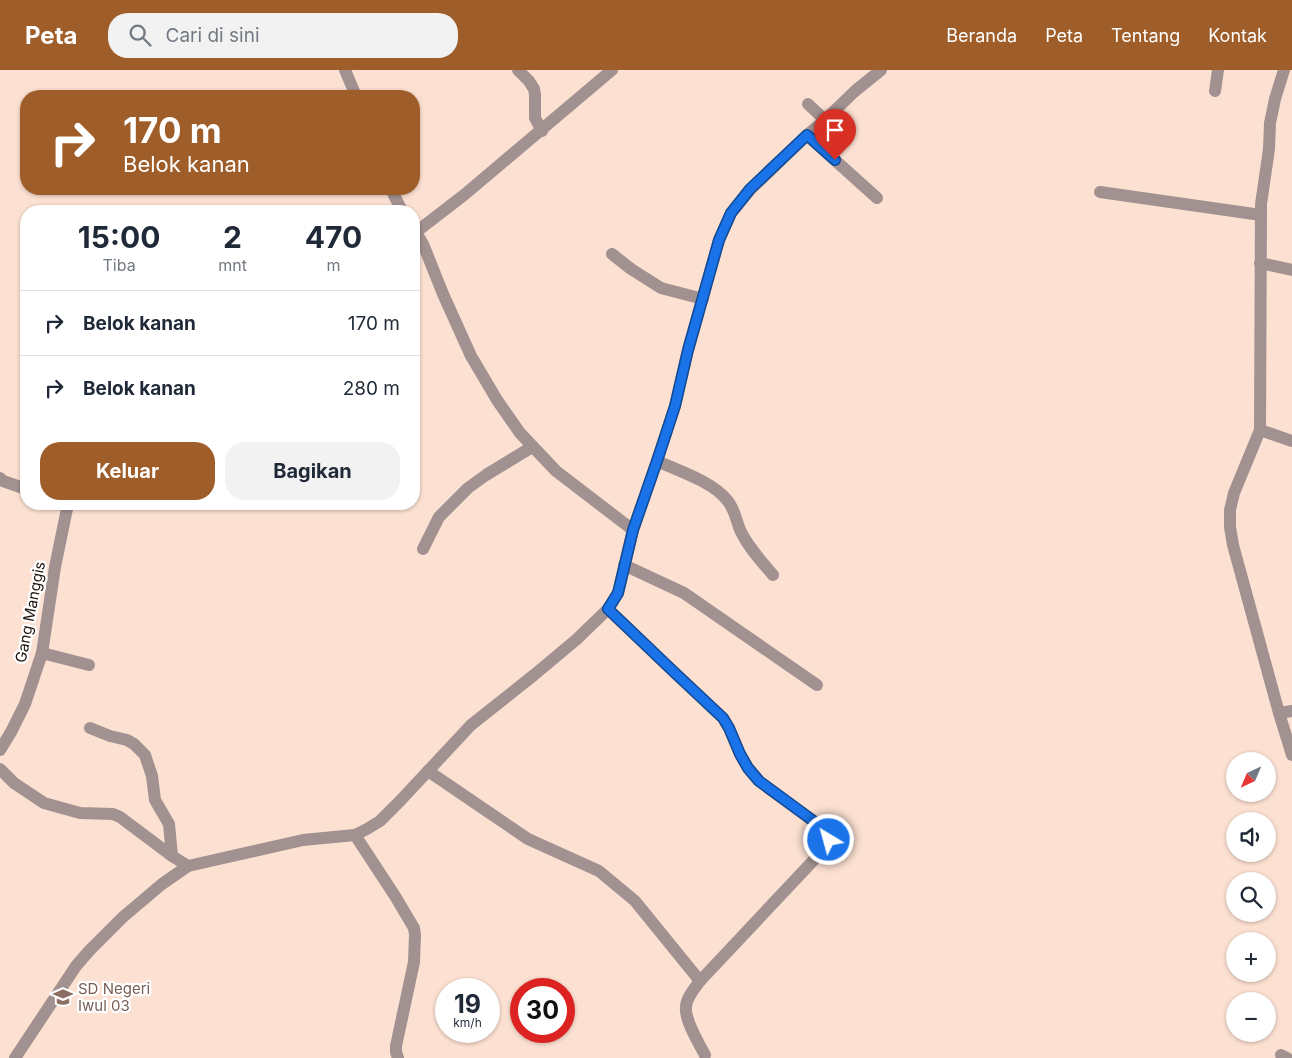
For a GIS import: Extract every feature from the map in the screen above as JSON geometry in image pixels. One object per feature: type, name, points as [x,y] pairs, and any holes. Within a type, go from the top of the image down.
[{"type":"street","points":[[345,70],[353,90]]},
{"type":"street","points":[[518,70],[534,89],[536,118],[542,131]]},
{"type":"street","points":[[420,232],[542,131],[612,70]]},
{"type":"street","points":[[15,1058],[70,974],[89,951],[123,917],[162,884],[188,866],[302,840],[355,835],[380,821],[470,725],[578,639],[608,609],[618,593],[633,530],[675,406],[688,350],[719,240],[731,213],[750,189],[855,91],[881,70]]},
{"type":"street","points":[[1215,92],[1218,70]]},
{"type":"street","points":[[1284,70],[1270,123],[1269,149],[1261,204],[1260,430],[1234,493],[1230,510],[1230,527],[1232,545],[1292,755]]},
{"type":"street","points":[[808,104],[825,120]]},
{"type":"street","points":[[807,135],[877,198]]},
{"type":"street","points":[[1100,192],[1261,215]]},
{"type":"street","points":[[420,244],[471,356],[497,400],[520,433],[556,471],[633,530]]},
{"type":"street","points":[[612,254],[661,288],[703,298]]},
{"type":"street","points":[[1260,263],[1292,270]]},
{"type":"street","points":[[1260,430],[1292,441]]},
{"type":"street","points":[[423,549],[439,518],[468,488],[532,447]]},
{"type":"street","points":[[657,461],[704,483],[727,499],[734,512],[740,531],[752,551],[773,575]]},
{"type":"street","points":[[0,478],[3,481],[20,487]]},
{"type":"street","name":"Gang Manggis","points":[[0,750],[25,704],[42,653],[51,591],[67,510]]},
{"type":"street","points":[[624,565],[684,593],[817,685]]},
{"type":"street","points":[[608,609],[723,718],[740,754],[748,768],[759,781],[817,822],[823,828],[829,840],[827,846],[690,994],[686,1006],[687,1018],[705,1055]]},
{"type":"street","points":[[42,653],[90,665]]},
{"type":"street","points":[[1279,714],[1292,711]]},
{"type":"street","points":[[90,728],[127,740],[145,755],[152,776],[155,800],[169,824],[172,856]]},
{"type":"street","points":[[0,769],[14,783],[44,803],[80,813],[110,814],[120,817],[188,866]]},
{"type":"street","points":[[428,771],[528,839],[599,871],[635,901],[700,981]]},
{"type":"street","points":[[355,835],[414,928],[414,962],[396,1046],[398,1058]]},
{"type":"place","name":"SD Negeri Iwul 03","points":[[63,997]]},
{"type":"route","points":[[829,840],[827,834],[817,822],[759,781],[748,768],[723,718],[608,609],[618,593],[633,530],[675,406],[688,350],[719,240],[731,213],[750,189],[807,135],[835,160]]}]
